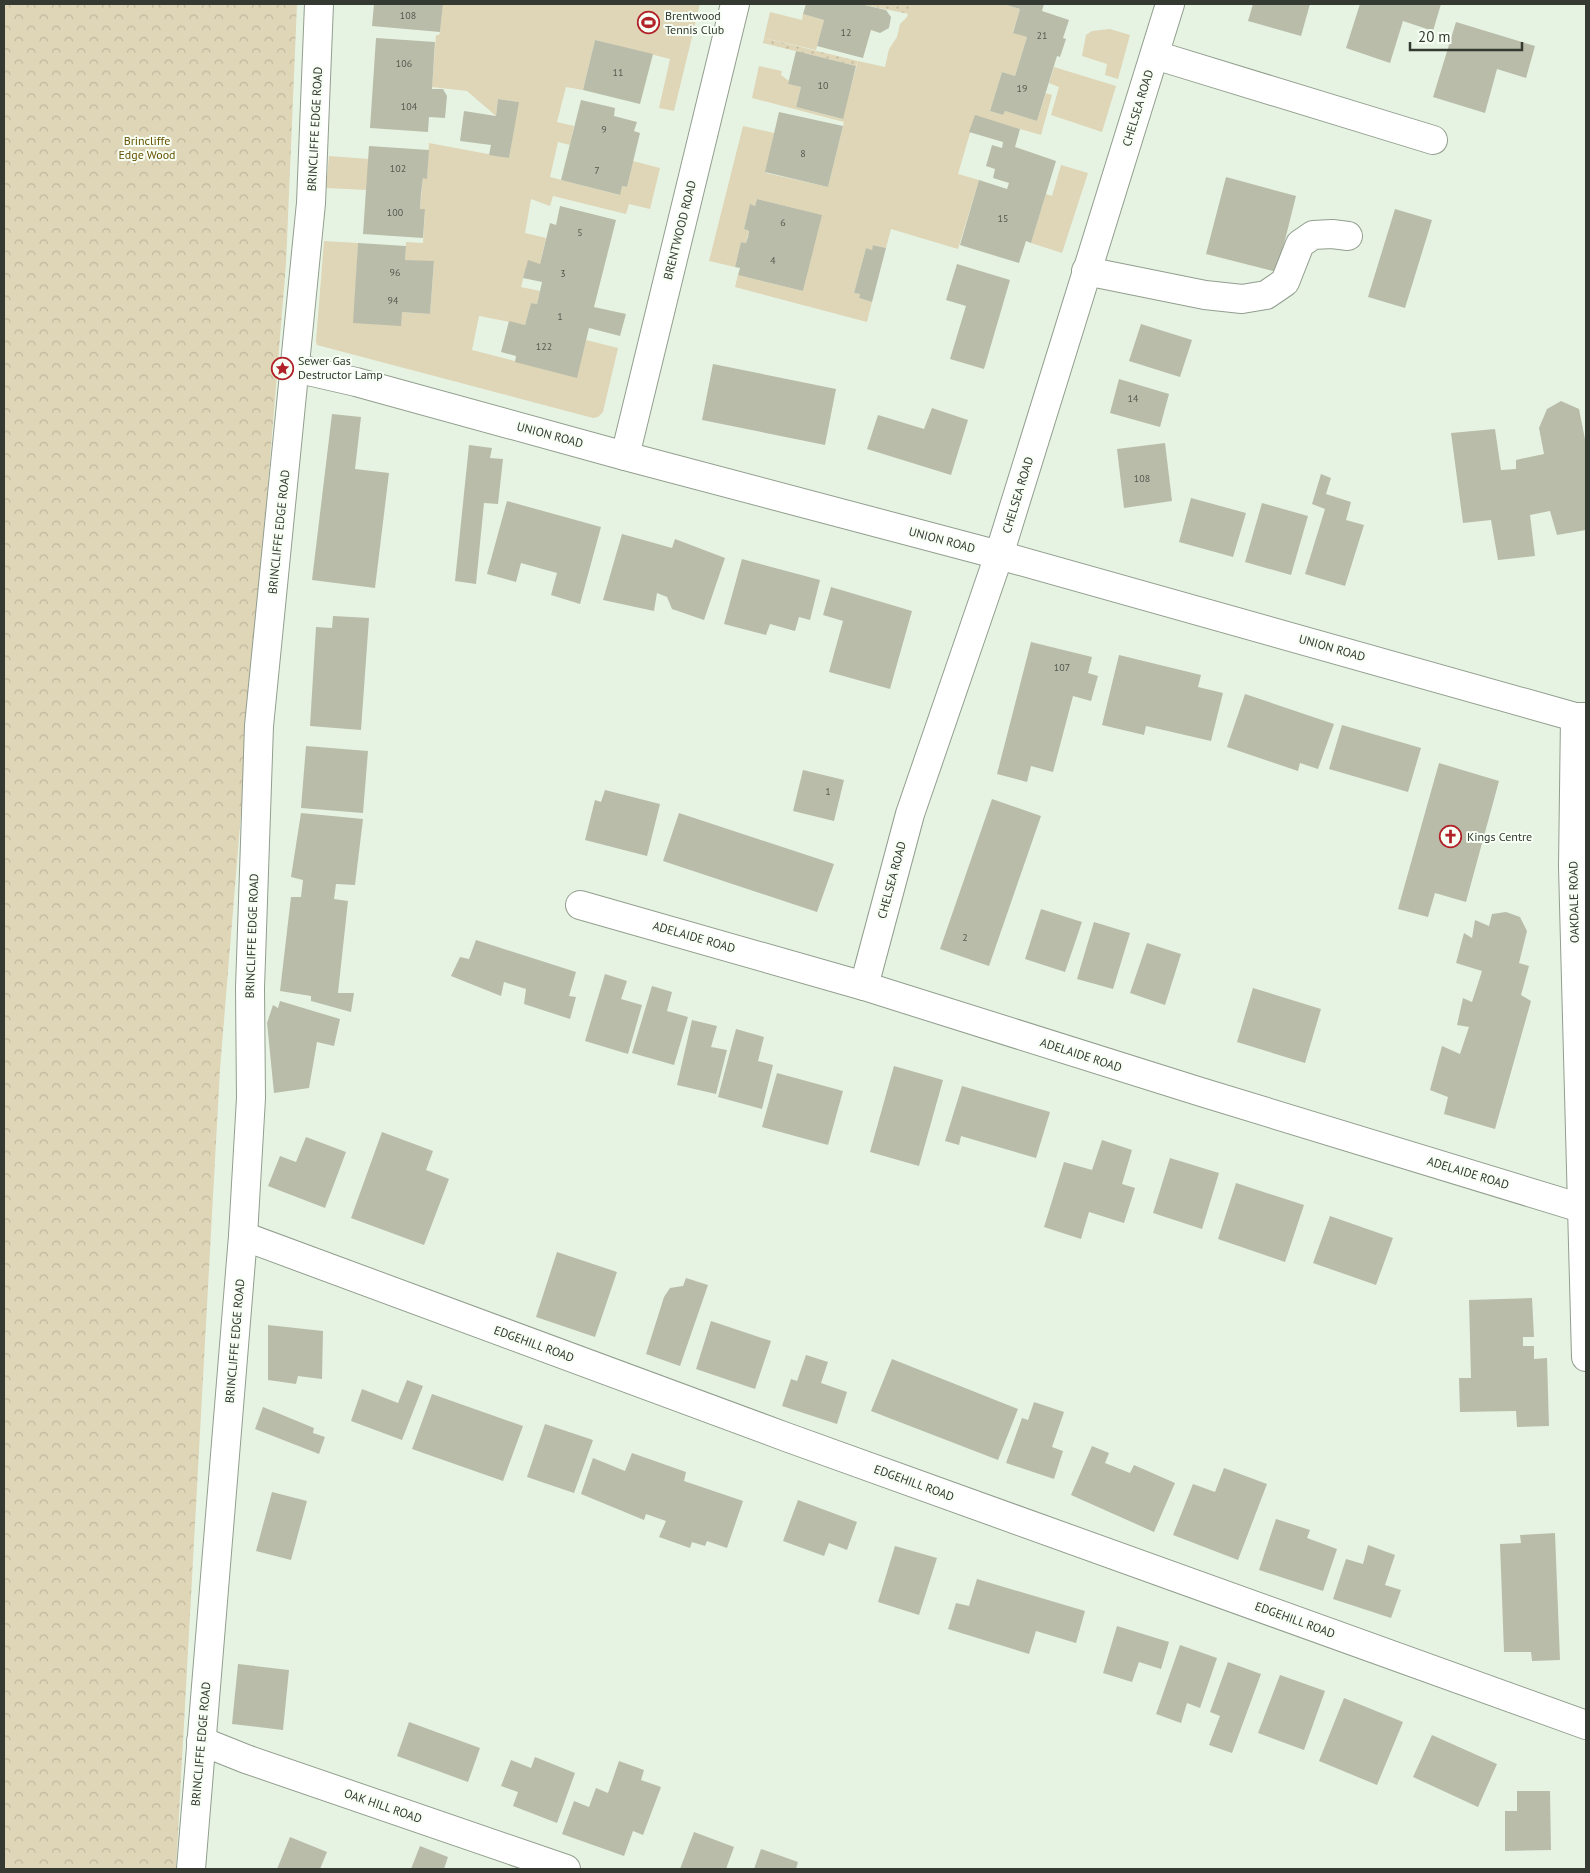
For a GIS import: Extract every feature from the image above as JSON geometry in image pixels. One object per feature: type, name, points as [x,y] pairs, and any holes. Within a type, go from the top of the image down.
[{"type":"street","name":"BRINCLIFFE EDGE ROAD","points":[[191,1869],[243,1236],[251,1098],[250,988],[259,734],[312,203],[319,4]]},
{"type":"street","name":"BRENTWOOD ROAD","points":[[625,456],[735,4]]},
{"type":"street","name":"CHELSEA ROAD","points":[[864,986],[910,814],[999,555],[1170,4]]},
{"type":"street","points":[[1154,55],[1433,140]]},
{"type":"street","points":[[1086,271],[1205,295],[1242,299],[1266,295],[1285,282],[1300,244],[1313,235],[1332,234],[1348,236]]},
{"type":"street","name":"UNION ROAD","points":[[295,368],[356,382],[625,456],[999,555],[1580,717]]},
{"type":"street","name":"OAKDALE ROAD","points":[[1580,717],[1573,867],[1586,1356]]},
{"type":"street","name":"ADELAIDE ROAD","points":[[580,905],[864,986],[1191,1090],[1581,1208]]},
{"type":"street","name":"EDGEHILL ROAD","points":[[243,1236],[786,1437],[1586,1725]]},
{"type":"street","name":"OAK HILL ROAD","points":[[201,1741],[246,1759],[566,1869]]},
{"type":"green space","name":"Brincliffe Edge Wood","points":[[4,4],[297,4],[286,264],[220,1069],[176,1869],[4,1869]]},
{"type":"green space","points":[[443,4],[700,4],[674,111],[659,108],[670,59],[595,40],[583,90],[566,87],[557,122],[574,126],[570,145],[558,142],[550,177],[619,195],[622,186],[627,187],[633,161],[660,168],[650,209],[629,204],[626,214],[553,196],[550,206],[531,199],[525,233],[546,238],[540,264],[528,261],[521,287],[540,291],[537,304],[531,303],[525,325],[479,316],[472,350],[576,377],[586,340],[618,348],[603,412],[598,417],[593,418],[317,345],[324,241],[358,243],[354,323],[402,312],[430,314],[434,262],[405,260],[406,242],[423,243],[425,210],[420,209],[423,178],[427,178],[429,143],[509,158],[518,102],[498,99],[496,116],[467,91],[432,87],[436,35],[439,35],[440,32]]},
{"type":"green space","points":[[860,4],[912,4],[909,14]]},
{"type":"green space","points":[[911,4],[1002,4],[1020,9],[1013,32],[1027,37],[1015,76],[1002,72],[990,111],[1003,115],[1005,111],[1037,121],[1046,93],[1052,95],[1041,135],[975,116],[958,174],[979,180],[958,249],[891,229],[886,248],[874,245],[872,250],[866,248],[854,293],[860,294],[859,298],[872,302],[867,322],[735,287],[738,275],[803,291],[821,215],[757,199],[755,206],[750,205],[744,229],[749,231],[746,243],[741,242],[735,267],[709,261],[743,126],[774,133],[766,173],[828,187],[844,122],[752,98],[759,66],[782,71],[781,75],[789,81],[788,84],[801,87],[796,107],[842,119],[858,61],[885,67],[889,49],[897,37],[900,24],[907,17]]},
{"type":"green space","points":[[770,12],[802,20],[803,14],[824,20],[816,50],[764,38]]},
{"type":"green space","points":[[1110,29],[1130,35],[1118,79],[1105,75],[1107,64],[1082,56],[1086,35],[1092,31]]},
{"type":"green space","points":[[764,38],[858,61],[856,66],[763,43]]},
{"type":"green space","points":[[1054,67],[1116,86],[1102,132],[1051,115],[1059,87],[1049,83]]},
{"type":"green space","points":[[329,156],[369,159],[367,190],[326,188]]},
{"type":"green space","points":[[1061,165],[1088,173],[1062,253],[1031,243],[1046,194],[1052,196]]},
{"type":"building","points":[[374,4],[443,4],[440,32],[372,26]]},
{"type":"building","points":[[806,4],[860,4],[886,10],[891,17],[889,28],[880,33],[871,30],[863,58],[817,46],[824,20],[803,14]]},
{"type":"building","points":[[1003,4],[1044,4],[1042,11],[1069,20],[1063,38],[1066,39],[1060,57],[1057,56],[1037,121],[1005,111],[1003,115],[990,111],[1002,72],[1015,76],[1027,37],[1013,33],[1020,9]]},
{"type":"building","points":[[1253,4],[1310,4],[1301,36],[1248,21]]},
{"type":"building","points":[[1360,4],[1441,4],[1433,31],[1403,21],[1390,63],[1346,48]]},
{"type":"building","points":[[1456,22],[1535,46],[1526,78],[1497,69],[1485,113],[1433,97]]},
{"type":"building","points":[[376,38],[435,42],[432,89],[443,89],[447,96],[445,118],[429,117],[428,132],[370,128]]},
{"type":"building","points":[[595,40],[653,54],[640,104],[583,90]]},
{"type":"building","points":[[796,51],[856,66],[843,119],[796,107],[801,87],[788,84]]},
{"type":"building","points":[[498,99],[519,102],[509,158],[489,155],[491,145],[460,141],[464,111],[496,116]]},
{"type":"building","points":[[581,100],[615,108],[614,116],[637,122],[634,131],[640,133],[627,187],[622,186],[620,195],[561,180]]},
{"type":"building","points":[[779,112],[843,126],[828,187],[765,172]]},
{"type":"building","points":[[975,115],[1020,129],[1015,147],[1056,161],[1031,243],[1026,241],[1019,263],[960,245],[979,180],[1007,189],[1009,183],[993,178],[995,169],[986,166],[992,145],[1002,148],[1003,142],[969,132]]},
{"type":"building","points":[[369,146],[429,150],[427,179],[423,178],[421,194],[420,209],[425,209],[423,238],[363,234]]},
{"type":"building","points":[[1226,177],[1296,196],[1277,272],[1206,254]]},
{"type":"building","points":[[757,199],[822,215],[803,291],[738,275],[740,268],[735,267],[741,242],[746,243],[748,237],[749,231],[744,229],[750,204],[755,206]]},
{"type":"building","points":[[560,206],[616,220],[594,307],[626,314],[620,336],[589,328],[577,378],[515,362],[516,356],[501,352],[509,321],[525,325],[531,303],[537,304],[542,282],[523,278],[528,260],[540,264],[550,223],[556,225]]},
{"type":"building","points":[[1395,209],[1432,220],[1405,308],[1368,297]]},
{"type":"building","points":[[358,243],[406,246],[405,260],[434,261],[430,314],[402,312],[401,326],[353,323]]},
{"type":"building","points":[[873,245],[886,248],[872,302],[859,298],[860,294],[854,293],[866,248],[872,250]]},
{"type":"building","points":[[957,264],[1010,280],[984,369],[950,359],[966,306],[946,300]]},
{"type":"building","points":[[1141,324],[1192,340],[1180,377],[1129,361]]},
{"type":"building","points":[[713,364],[836,389],[825,445],[702,420]]},
{"type":"building","points":[[1119,379],[1169,394],[1160,427],[1110,413]]},
{"type":"building","points":[[1561,401],[1579,409],[1586,444],[1586,530],[1557,535],[1550,511],[1530,515],[1535,556],[1498,560],[1491,520],[1463,523],[1451,433],[1495,429],[1501,470],[1516,469],[1516,460],[1544,454],[1539,428],[1547,409]]},
{"type":"building","points":[[932,408],[968,420],[951,475],[867,449],[878,415],[924,429]]},
{"type":"building","points":[[332,414],[361,417],[355,469],[389,473],[375,588],[312,580]]},
{"type":"building","points":[[1165,443],[1172,501],[1124,508],[1117,449]]},
{"type":"building","points":[[469,445],[492,448],[490,458],[503,459],[498,504],[484,503],[476,584],[455,581]]},
{"type":"building","points":[[1321,474],[1331,478],[1326,494],[1351,502],[1346,520],[1364,525],[1345,586],[1305,574],[1325,509],[1312,504]]},
{"type":"building","points":[[1191,498],[1246,513],[1233,557],[1179,542]]},
{"type":"building","points":[[507,501],[601,527],[580,604],[551,595],[557,573],[521,563],[516,582],[487,574]]},
{"type":"building","points":[[1262,503],[1308,516],[1291,575],[1245,562]]},
{"type":"building","points":[[622,534],[672,548],[675,539],[725,558],[704,620],[672,609],[667,597],[657,593],[654,611],[603,600]]},
{"type":"building","points":[[742,559],[820,580],[810,620],[799,617],[795,631],[770,624],[766,635],[724,624]]},
{"type":"building","points":[[831,587],[912,611],[890,689],[829,672],[843,621],[823,615]]},
{"type":"building","points":[[333,616],[369,618],[361,730],[310,726],[316,627],[332,628]]},
{"type":"building","points":[[1031,642],[1092,657],[1088,673],[1098,676],[1091,701],[1073,696],[1053,772],[1031,766],[1027,782],[997,774]]},
{"type":"building","points":[[1119,655],[1201,675],[1198,687],[1223,693],[1211,741],[1146,726],[1144,735],[1102,725]]},
{"type":"building","points":[[1245,694],[1334,724],[1318,769],[1300,763],[1298,771],[1227,747]]},
{"type":"building","points":[[1342,725],[1421,748],[1408,792],[1329,769]]},
{"type":"building","points":[[306,746],[368,751],[363,813],[301,808]]},
{"type":"building","name":"Kings Centre","points":[[1439,763],[1499,781],[1466,902],[1435,893],[1428,917],[1398,909]]},
{"type":"building","points":[[803,770],[844,780],[834,821],[793,811]]},
{"type":"building","points":[[605,790],[660,804],[647,856],[585,840],[595,800],[601,802]]},
{"type":"building","points":[[992,799],[1041,816],[989,966],[940,949]]},
{"type":"building","points":[[301,813],[363,819],[355,885],[336,884],[334,899],[348,901],[338,993],[354,993],[351,1012],[311,1001],[311,996],[280,991],[291,897],[301,897],[303,880],[291,877]]},
{"type":"building","points":[[679,813],[834,864],[817,912],[663,861]]},
{"type":"building","points":[[1041,909],[1082,922],[1065,972],[1025,959]]},
{"type":"building","points":[[1506,912],[1520,917],[1527,931],[1519,963],[1529,966],[1521,995],[1531,1001],[1495,1129],[1444,1114],[1448,1097],[1430,1090],[1442,1046],[1460,1054],[1469,1027],[1457,1025],[1463,998],[1472,1002],[1482,971],[1456,963],[1464,933],[1472,938],[1475,920],[1489,926],[1492,914]]},
{"type":"building","points":[[1094,922],[1130,933],[1113,989],[1077,979]]},
{"type":"building","points":[[476,940],[576,972],[569,996],[576,997],[570,1019],[524,1004],[526,989],[504,982],[501,996],[451,976],[460,957],[469,959]]},
{"type":"building","points":[[1147,943],[1181,954],[1165,1005],[1130,993]]},
{"type":"building","points":[[605,974],[627,981],[621,999],[642,1005],[628,1054],[585,1041]]},
{"type":"building","points":[[652,986],[672,992],[667,1011],[688,1017],[674,1065],[632,1053]]},
{"type":"building","points":[[1253,988],[1321,1009],[1305,1063],[1237,1042]]},
{"type":"building","points":[[280,1001],[340,1019],[334,1046],[317,1042],[309,1088],[274,1093],[267,1023],[273,1005],[278,1008]]},
{"type":"building","points":[[692,1020],[717,1026],[711,1047],[727,1050],[716,1094],[677,1085]]},
{"type":"building","points":[[736,1029],[764,1037],[758,1061],[773,1065],[762,1109],[718,1097]]},
{"type":"building","points":[[894,1066],[943,1080],[919,1166],[870,1152]]},
{"type":"building","points":[[777,1073],[843,1091],[828,1145],[762,1127]]},
{"type":"building","points":[[962,1086],[1050,1112],[1036,1158],[961,1136],[959,1145],[945,1141]]},
{"type":"building","points":[[382,1132],[433,1151],[426,1170],[449,1179],[424,1245],[351,1218]]},
{"type":"building","points":[[306,1137],[346,1152],[325,1208],[268,1186],[280,1156],[296,1162]]},
{"type":"building","points":[[1102,1140],[1132,1150],[1122,1184],[1135,1188],[1124,1223],[1089,1212],[1081,1239],[1044,1227],[1064,1162],[1092,1170]]},
{"type":"building","points":[[1170,1158],[1219,1173],[1202,1229],[1153,1213]]},
{"type":"building","points":[[1236,1183],[1304,1205],[1285,1262],[1218,1239]]},
{"type":"building","points":[[1330,1216],[1393,1238],[1376,1285],[1313,1263]]},
{"type":"building","points":[[557,1252],[617,1272],[595,1337],[536,1317]]},
{"type":"building","points":[[686,1278],[708,1285],[680,1366],[646,1354],[664,1297],[670,1288],[683,1286]]},
{"type":"building","points":[[1532,1298],[1534,1337],[1523,1337],[1523,1346],[1534,1346],[1534,1359],[1547,1358],[1549,1426],[1517,1427],[1516,1411],[1460,1412],[1459,1378],[1471,1378],[1469,1300]]},
{"type":"building","points":[[711,1321],[771,1341],[755,1389],[696,1369]]},
{"type":"building","points":[[268,1325],[323,1331],[322,1379],[298,1376],[296,1384],[268,1380]]},
{"type":"building","points":[[806,1355],[828,1362],[821,1383],[847,1392],[837,1424],[782,1406],[791,1379],[797,1381]]},
{"type":"building","points":[[892,1359],[1018,1409],[998,1460],[871,1411]]},
{"type":"building","points":[[407,1380],[423,1386],[402,1440],[351,1421],[362,1389],[398,1403]]},
{"type":"building","points":[[432,1394],[523,1426],[503,1481],[412,1449]]},
{"type":"building","points":[[1034,1402],[1064,1412],[1052,1447],[1063,1451],[1054,1479],[1006,1463],[1022,1418],[1028,1420]]},
{"type":"building","points":[[263,1407],[314,1428],[313,1433],[325,1437],[319,1454],[255,1429]]},
{"type":"building","points":[[545,1424],[593,1440],[574,1493],[527,1477]]},
{"type":"building","points":[[1092,1446],[1109,1453],[1105,1463],[1130,1473],[1134,1465],[1175,1483],[1154,1532],[1071,1495]]},
{"type":"building","points":[[632,1453],[686,1472],[684,1481],[743,1501],[727,1548],[707,1541],[705,1546],[692,1542],[690,1548],[659,1537],[666,1521],[646,1514],[644,1520],[581,1494],[593,1458],[625,1471]]},
{"type":"building","points":[[1224,1468],[1267,1484],[1238,1560],[1173,1535],[1193,1484],[1215,1492]]},
{"type":"building","points":[[272,1492],[307,1501],[291,1560],[256,1551]]},
{"type":"building","points":[[798,1500],[857,1522],[847,1550],[829,1543],[824,1556],[783,1541]]},
{"type":"building","points":[[1276,1519],[1310,1530],[1307,1538],[1337,1549],[1323,1591],[1259,1570]]},
{"type":"building","points":[[1555,1533],[1560,1660],[1532,1661],[1531,1652],[1504,1652],[1500,1544],[1521,1543],[1520,1535]]},
{"type":"building","points":[[1368,1545],[1395,1555],[1385,1585],[1401,1590],[1391,1618],[1333,1599],[1346,1559],[1363,1564]]},
{"type":"building","points":[[895,1546],[937,1558],[919,1615],[878,1602]]},
{"type":"building","points":[[977,1579],[1085,1611],[1076,1643],[1036,1631],[1029,1654],[948,1629],[956,1603],[969,1606]]},
{"type":"building","points":[[1117,1626],[1169,1642],[1161,1669],[1139,1662],[1132,1682],[1103,1673]]},
{"type":"building","points":[[1180,1645],[1217,1658],[1200,1708],[1187,1703],[1181,1723],[1156,1714]]},
{"type":"building","points":[[1228,1662],[1261,1674],[1232,1753],[1209,1745],[1220,1716],[1210,1712]]},
{"type":"building","points":[[238,1664],[289,1670],[283,1730],[232,1724]]},
{"type":"building","points":[[1280,1675],[1325,1691],[1304,1750],[1258,1733]]},
{"type":"building","points":[[1344,1698],[1403,1722],[1377,1785],[1319,1761]]},
{"type":"building","points":[[409,1722],[480,1748],[468,1782],[397,1756]]},
{"type":"building","points":[[1432,1735],[1497,1764],[1478,1807],[1413,1777]]},
{"type":"building","points":[[535,1757],[575,1773],[557,1823],[513,1806],[518,1792],[501,1786],[511,1760],[531,1768]]},
{"type":"building","points":[[619,1761],[644,1770],[641,1780],[661,1787],[643,1835],[633,1831],[624,1856],[562,1834],[574,1801],[589,1807],[596,1788],[608,1793]]},
{"type":"building","points":[[1517,1791],[1550,1791],[1551,1850],[1505,1851],[1505,1811],[1517,1811]]},
{"type":"building","points":[[694,1832],[734,1847],[726,1869],[680,1869]]},
{"type":"building","points":[[290,1837],[327,1852],[320,1869],[277,1869]]},
{"type":"building","points":[[420,1846],[448,1857],[444,1869],[411,1869]]},
{"type":"building","points":[[761,1849],[798,1862],[796,1869],[754,1869]]},
{"type":"place","name":"Brentwood Tennis Club","points":[[649,23]]},
{"type":"place","name":"Sewer Gas Destructor Lamp","points":[[282,368]]},
{"type":"place","name":"Kings Centre","points":[[1451,837]]}]
